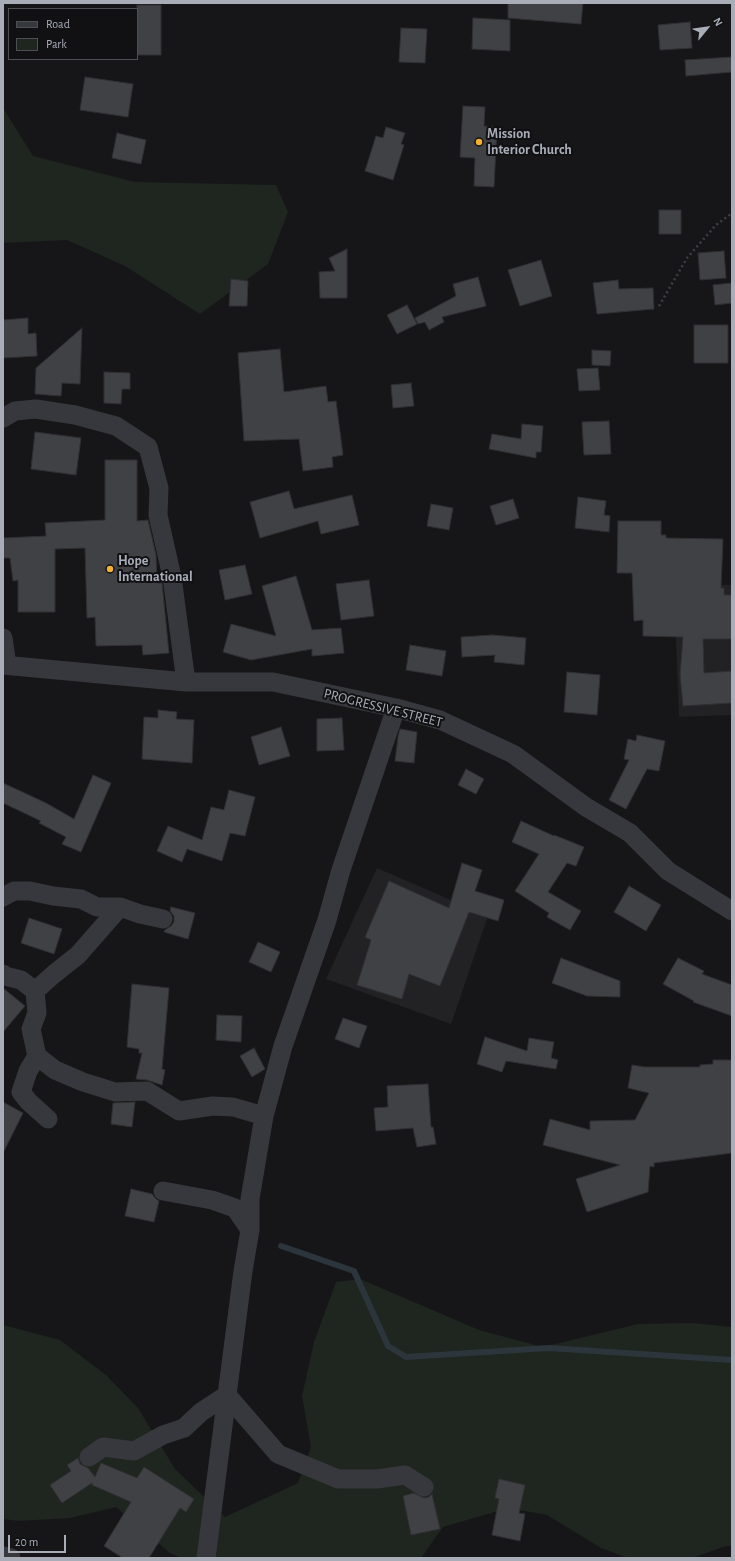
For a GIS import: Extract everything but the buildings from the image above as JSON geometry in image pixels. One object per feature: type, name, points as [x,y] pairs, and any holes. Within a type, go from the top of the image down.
[{"type":"street","points":[[3,418],[15,411],[36,409],[75,415],[116,426],[148,447],[160,488],[158,515],[172,577],[186,682]]},
{"type":"street","points":[[3,638],[5,665]]},
{"type":"street","name":"PROGRESSIVE STREET","points":[[5,665],[186,682],[273,682],[396,708],[440,720],[513,754],[586,807],[630,833],[668,871],[732,911]]},
{"type":"street","points":[[206,1558],[241,1285],[250,1230],[250,1199],[264,1116],[283,1046],[327,920],[341,870],[396,708]]},
{"type":"street","points":[[3,897],[14,891],[30,891],[53,896],[81,899],[97,906],[120,907],[140,914],[163,919]]},
{"type":"street","points":[[35,992],[54,974],[78,955],[120,907]]},
{"type":"street","points":[[4,976],[21,980],[35,992],[37,1013],[31,1028],[37,1056],[55,1070],[83,1082],[115,1092],[147,1091],[179,1111],[213,1106],[233,1107],[264,1116]]},
{"type":"street","points":[[37,1056],[28,1071],[21,1092],[28,1102],[48,1118]]},
{"type":"street","points":[[163,1191],[212,1200],[235,1208],[250,1230]]},
{"type":"street","points":[[89,1457],[103,1447],[134,1451],[163,1435],[184,1428],[202,1412],[228,1395]]},
{"type":"street","points":[[228,1395],[278,1454],[338,1479],[377,1479],[405,1475],[424,1487]]},
{"type":"street","points":[[3,1556],[11,1558]]},
{"type":"path","points":[[659,306],[687,258],[716,224],[732,213]]},
{"type":"shaded area","points":[[674,585],[732,585],[732,715],[679,717]]},
{"type":"shaded area","points":[[377,868],[488,916],[451,1024],[326,979]]},
{"type":"green space","points":[[3,108],[33,156],[135,182],[276,185],[288,212],[268,264],[200,314],[125,266],[67,240],[3,243]]},
{"type":"green space","points":[[360,1279],[479,1330],[543,1347],[638,1324],[693,1323],[732,1327],[732,1546],[726,1546],[692,1558],[628,1558],[601,1548],[547,1515],[508,1508],[443,1527],[421,1558],[182,1558],[170,1553],[116,1507],[70,1518],[19,1521],[3,1519],[3,1325],[60,1340],[106,1375],[138,1408],[175,1469],[225,1517],[298,1483],[311,1447],[302,1396],[314,1342],[336,1282]]},
{"type":"waterway","points":[[281,1246],[354,1271],[388,1346],[406,1357],[549,1348],[732,1360]]},
{"type":"place","name":"Mission Interior Church","points":[[479,142]]},
{"type":"place","name":"Hope International","points":[[110,569]]}]
